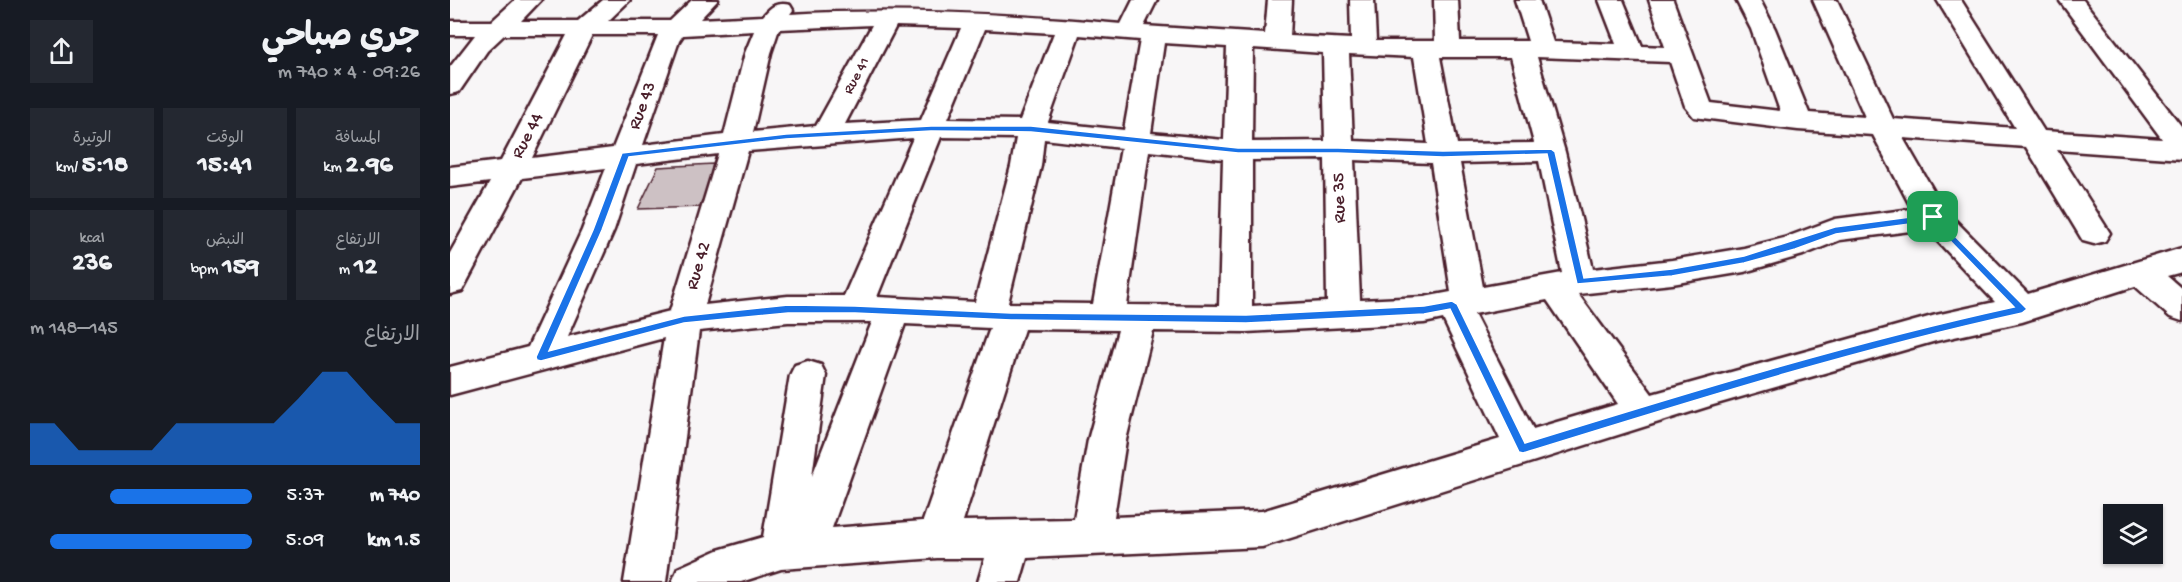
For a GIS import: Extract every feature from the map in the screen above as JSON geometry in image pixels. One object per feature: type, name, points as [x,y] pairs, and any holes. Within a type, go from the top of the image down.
[{"type":"street","points":[[450,86],[478,46],[529,0]]},
{"type":"street","name":"Rue 44","points":[[450,282],[512,169],[583,29],[618,0]]},
{"type":"street","name":"Rue 43","points":[[541,357],[598,230],[667,40],[676,28],[706,0]]},
{"type":"street","name":"Rue 42","points":[[645,582],[684,320],[736,142],[758,53],[769,24],[790,0]]},
{"type":"street","points":[[937,538],[999,316],[1031,129],[1055,25],[1058,0]]},
{"type":"street","points":[[1091,536],[1124,317],[1141,33],[1145,0]]},
{"type":"street","points":[[1277,44],[1280,0]]},
{"type":"street","name":"Rue 35","points":[[1344,314],[1338,150],[1350,47],[1362,0]]},
{"type":"street","points":[[1446,0],[1437,49],[1443,154],[1461,303],[1523,448]]},
{"type":"street","points":[[1527,0],[1551,152],[1568,284],[1644,411]]},
{"type":"street","points":[[1611,0],[1632,53]]},
{"type":"street","points":[[1661,0],[1700,106],[1704,111],[1798,121],[1882,125],[2182,148]]},
{"type":"street","points":[[1748,0],[1763,29],[1798,121]]},
{"type":"street","points":[[1825,0],[1907,176],[1933,217],[2022,309]]},
{"type":"street","points":[[1949,0],[2094,233]]},
{"type":"street","points":[[2071,0],[2182,148]]},
{"type":"street","points":[[450,28],[676,28],[769,24],[878,12],[967,14],[1055,25],[1277,44],[1437,49],[1533,49],[1682,56]]},
{"type":"street","name":"Rue 41","points":[[826,134],[878,12]]},
{"type":"street","points":[[855,309],[931,129],[967,14]]},
{"type":"street","points":[[1235,319],[1240,40]]},
{"type":"street","points":[[450,177],[736,142],[826,134],[931,129],[1031,129],[1238,151],[1338,150],[1443,154],[1551,152]]},
{"type":"street","points":[[450,381],[684,320],[788,309],[855,309],[999,316],[1235,319],[1424,310],[1568,284],[1672,272],[1744,260],[1835,231],[1933,217]]},
{"type":"street","points":[[693,582],[718,570],[792,549],[937,538],[1011,540],[1263,529],[1644,411],[1936,328],[2022,309],[2182,260]]},
{"type":"street","points":[[2141,273],[2182,308]]},
{"type":"street","points":[[792,549],[893,311]]},
{"type":"street","points":[[792,549],[808,375]]},
{"type":"street","points":[[999,582],[1011,540]]},
{"type":"building","points":[[713,164],[703,207],[638,209],[658,167]]},
{"type":"route","points":[[931,129],[1031,129],[1238,151],[1338,150],[1443,154],[1551,152],[1580,282],[1672,272],[1744,260],[1835,231],[1933,217],[2022,309],[1936,328],[1858,349],[1523,448],[1452,304],[1424,310],[1246,319],[1011,316],[855,309],[788,309],[684,320],[541,357],[598,230],[625,155],[786,137],[931,129]]}]
